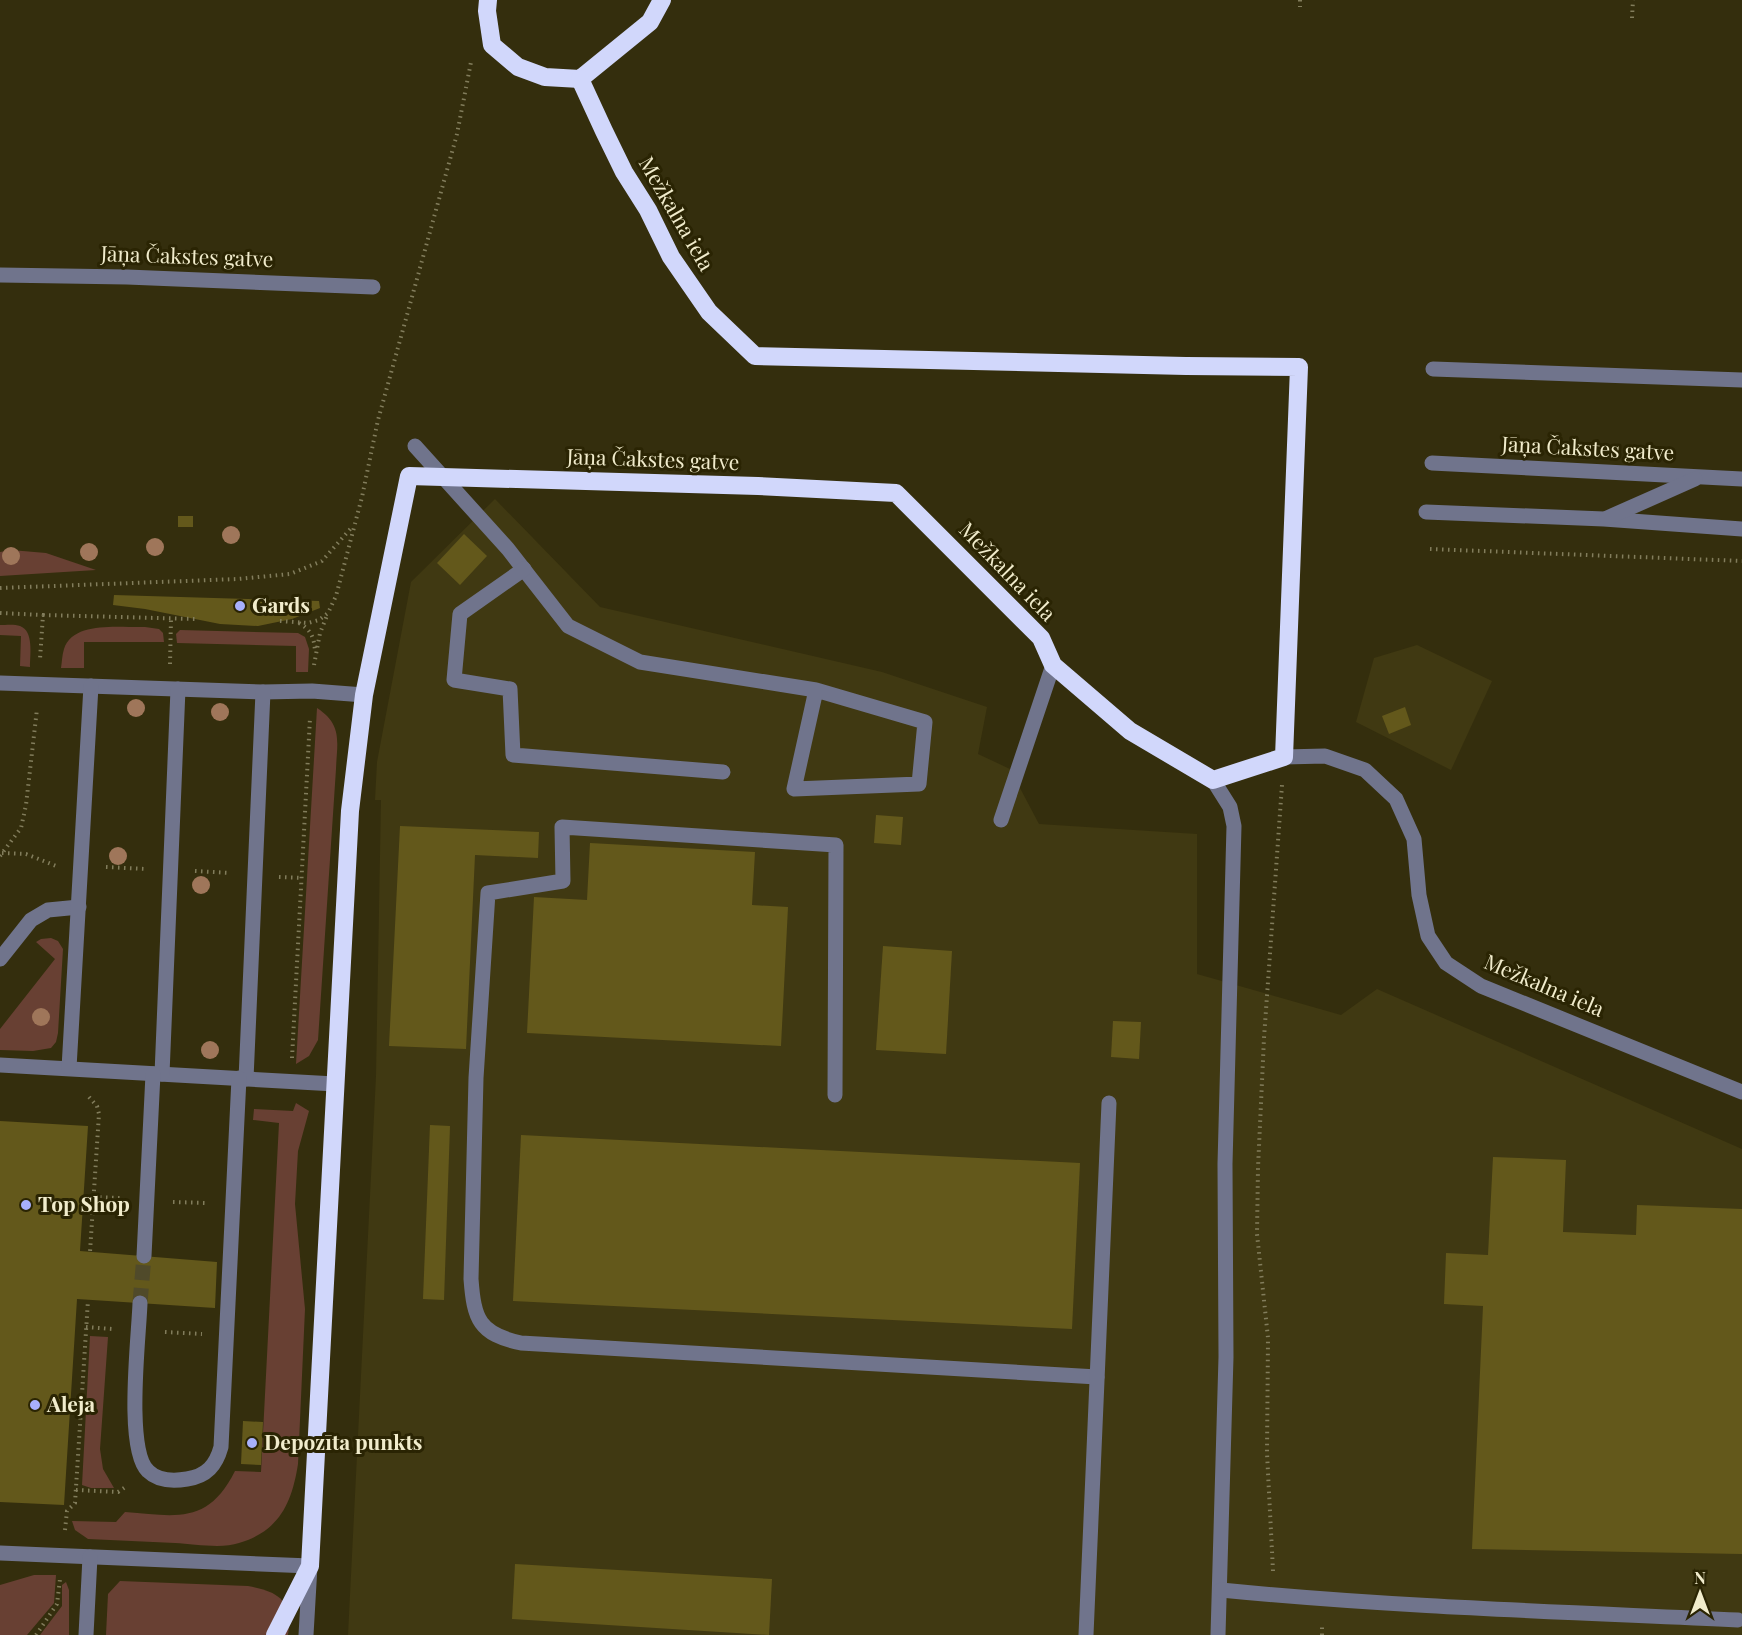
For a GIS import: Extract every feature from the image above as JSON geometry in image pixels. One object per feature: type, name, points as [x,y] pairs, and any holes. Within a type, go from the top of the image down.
[{"type":"highway","points":[[488,0],[487,11],[492,45],[518,67],[545,77],[580,79],[650,22],[662,0]]},
{"type":"highway","name":"Mežkalna iela","points":[[580,79],[609,142],[648,210],[671,257],[709,312],[755,356],[1299,367],[1284,757],[1213,780],[1130,731],[1053,665],[1041,638],[896,493]]},
{"type":"highway","name":"Jāņa Čakstes gatve","points":[[364,695],[409,476],[758,486],[896,493]]},
{"type":"highway","points":[[276,1635],[310,1566],[350,811],[364,695]]},
{"type":"street","name":"Jāņa Čakstes gatve","points":[[0,275],[128,277],[373,287]]},
{"type":"street","points":[[1433,369],[1742,380]]},
{"type":"street","points":[[415,446],[479,515],[568,626],[640,662],[816,690],[925,722],[919,784],[794,789],[816,690]]},
{"type":"street","name":"Jāņa Čakstes gatve","points":[[1432,463],[1742,479]]},
{"type":"street","points":[[1604,519],[1699,477]]},
{"type":"street","points":[[1426,512],[1604,519],[1742,529]]},
{"type":"street","points":[[524,569],[460,614],[454,680],[510,689],[513,755],[723,772]]},
{"type":"street","points":[[1001,820],[1053,665]]},
{"type":"street","points":[[0,683],[263,692],[312,691],[364,695]]},
{"type":"street","points":[[69,1068],[91,686]]},
{"type":"street","points":[[144,1256],[157,1074],[174,689]]},
{"type":"street","points":[[140,1303],[135,1413],[140,1458],[148,1471],[159,1478],[177,1480],[193,1478],[205,1473],[213,1466],[221,1447],[263,692]]},
{"type":"street","name":"Mežkalna iela","points":[[1284,757],[1325,756],[1365,770],[1396,799],[1414,839],[1419,895],[1428,936],[1446,963],[1480,986],[1742,1092]]},
{"type":"street","points":[[1213,780],[1230,807],[1234,826],[1225,1164],[1226,1357],[1218,1635]]},
{"type":"street","points":[[835,1095],[836,844],[562,827],[563,881],[488,893],[476,1078],[471,1279],[472,1304],[482,1325],[499,1339],[521,1343],[1098,1377]]},
{"type":"street","points":[[0,959],[31,920],[48,910],[79,907]]},
{"type":"street","points":[[0,1065],[335,1084]]},
{"type":"street","points":[[1086,1635],[1109,1102]]},
{"type":"street","points":[[0,1552],[310,1566],[306,1635]]},
{"type":"street","points":[[86,1635],[90,1557]]},
{"type":"street","points":[[1221,1590],[1274,1596],[1738,1620]]},
{"type":"path","points":[[1300,0],[1300,7]]},
{"type":"path","points":[[1632,18],[1634,0]]},
{"type":"path","points":[[315,655],[328,613],[336,596],[378,420],[457,134],[471,68]]},
{"type":"path","points":[[0,588],[238,579],[290,574],[322,561],[355,523]]},
{"type":"path","points":[[1430,549],[1742,561]]},
{"type":"path","points":[[0,613],[195,619]]},
{"type":"path","points":[[280,621],[319,620],[328,613]]},
{"type":"path","points":[[0,856],[21,828],[26,805],[39,684],[43,615]]},
{"type":"path","points":[[171,618],[174,689]]},
{"type":"path","points":[[297,622],[310,631],[314,640],[314,672]]},
{"type":"path","points":[[291,1065],[310,717]]},
{"type":"path","points":[[1274,1596],[1267,1453],[1268,1338],[1257,1234],[1264,1038],[1284,757]]},
{"type":"path","points":[[82,1093],[92,1099],[99,1114],[90,1252]]},
{"type":"path","points":[[36,1635],[57,1604],[67,1511],[75,1503],[88,1299]]},
{"type":"path","points":[[76,1490],[118,1492],[148,1471]]},
{"type":"shaded area","points":[[495,499],[600,607],[882,672],[987,707],[978,754],[1010,769],[1039,824],[1197,834],[1197,974],[1341,1015],[1377,989],[1742,1149],[1742,1635],[348,1635],[376,1076],[381,800],[375,800],[377,762],[411,582]]},
{"type":"shaded area","points":[[11,550],[46,553],[96,570],[0,576],[0,552]]},
{"type":"shaded area","points":[[0,625],[18,625],[27,633],[30,644],[30,667],[20,666],[21,636],[0,635]]},
{"type":"shaded area","points":[[99,628],[159,629],[163,633],[164,642],[84,642],[84,668],[61,668],[64,649],[77,633]]},
{"type":"shaded area","points":[[180,630],[298,633],[305,637],[309,649],[308,672],[296,672],[296,646],[177,643],[176,634]]},
{"type":"shaded area","points":[[1417,645],[1492,681],[1451,770],[1356,722],[1374,658]]},
{"type":"shaded area","points":[[317,708],[325,714],[335,728],[337,750],[318,1040],[309,1056],[296,1064]]},
{"type":"shaded area","points":[[51,938],[58,941],[63,949],[56,1042],[51,1048],[33,1051],[0,1050],[0,1029],[55,959],[36,942]]},
{"type":"shaded area","points":[[296,1103],[309,1111],[298,1151],[295,1204],[305,1309],[298,1464],[288,1503],[274,1523],[265,1531],[232,1545],[208,1546],[88,1539],[75,1530],[72,1521],[116,1522],[125,1512],[160,1515],[189,1513],[202,1509],[214,1501],[235,1471],[261,1472],[279,1123],[253,1120],[254,1109],[293,1111]]},
{"type":"shaded area","points":[[90,1336],[108,1337],[100,1449],[103,1469],[114,1488],[91,1488],[82,1485]]},
{"type":"shaded area","points":[[34,1575],[56,1575],[54,1603],[27,1635],[0,1635],[0,1585]]},
{"type":"shaded area","points":[[120,1581],[248,1586],[268,1591],[282,1600],[286,1606],[289,1623],[288,1635],[106,1635],[108,1594]]},
{"type":"shaded area","points":[[66,1582],[69,1590],[69,1635],[40,1635],[62,1606],[62,1585]]},
{"type":"building","points":[[178,516],[193,516],[193,527],[178,527]]},
{"type":"building","points":[[464,534],[487,556],[460,585],[437,563]]},
{"type":"building","points":[[114,595],[319,601],[320,608],[292,619],[258,626],[220,624],[113,605]]},
{"type":"building","points":[[1405,707],[1411,725],[1389,734],[1382,716]]},
{"type":"building","points":[[876,815],[903,817],[901,845],[874,843]]},
{"type":"building","points":[[400,826],[539,832],[538,858],[475,855],[466,1049],[389,1046]]},
{"type":"building","points":[[590,843],[755,852],[752,905],[788,907],[781,1046],[527,1033],[534,897],[587,900]]},
{"type":"building","points":[[883,946],[952,951],[946,1054],[876,1050]]},
{"type":"building","points":[[1113,1021],[1141,1022],[1139,1059],[1111,1057]]},
{"type":"building","name":"Aleja","points":[[0,1121],[88,1126],[80,1251],[217,1262],[215,1308],[77,1299],[64,1505],[0,1502]]},
{"type":"building","points":[[430,1125],[450,1126],[444,1300],[423,1299]]},
{"type":"building","points":[[521,1135],[1080,1163],[1072,1329],[513,1301]]},
{"type":"building","points":[[1493,1157],[1566,1160],[1563,1232],[1636,1235],[1637,1205],[1742,1209],[1742,1554],[1472,1549],[1483,1306],[1444,1304],[1446,1253],[1488,1255]]},
{"type":"building","name":"Depozīta punkts","points":[[243,1421],[263,1422],[261,1465],[241,1464]]},
{"type":"building","points":[[515,1564],[772,1579],[769,1635],[512,1619]]},
{"type":"tunnel","points":[[140,1303],[144,1256]]},
{"type":"place","name":"Gards","points":[[240,606]]},
{"type":"place","name":"Top Shop","points":[[26,1205]]},
{"type":"place","name":"Aleja","points":[[35,1405]]},
{"type":"place","name":"Depozīta punkts","points":[[252,1443]]}]
